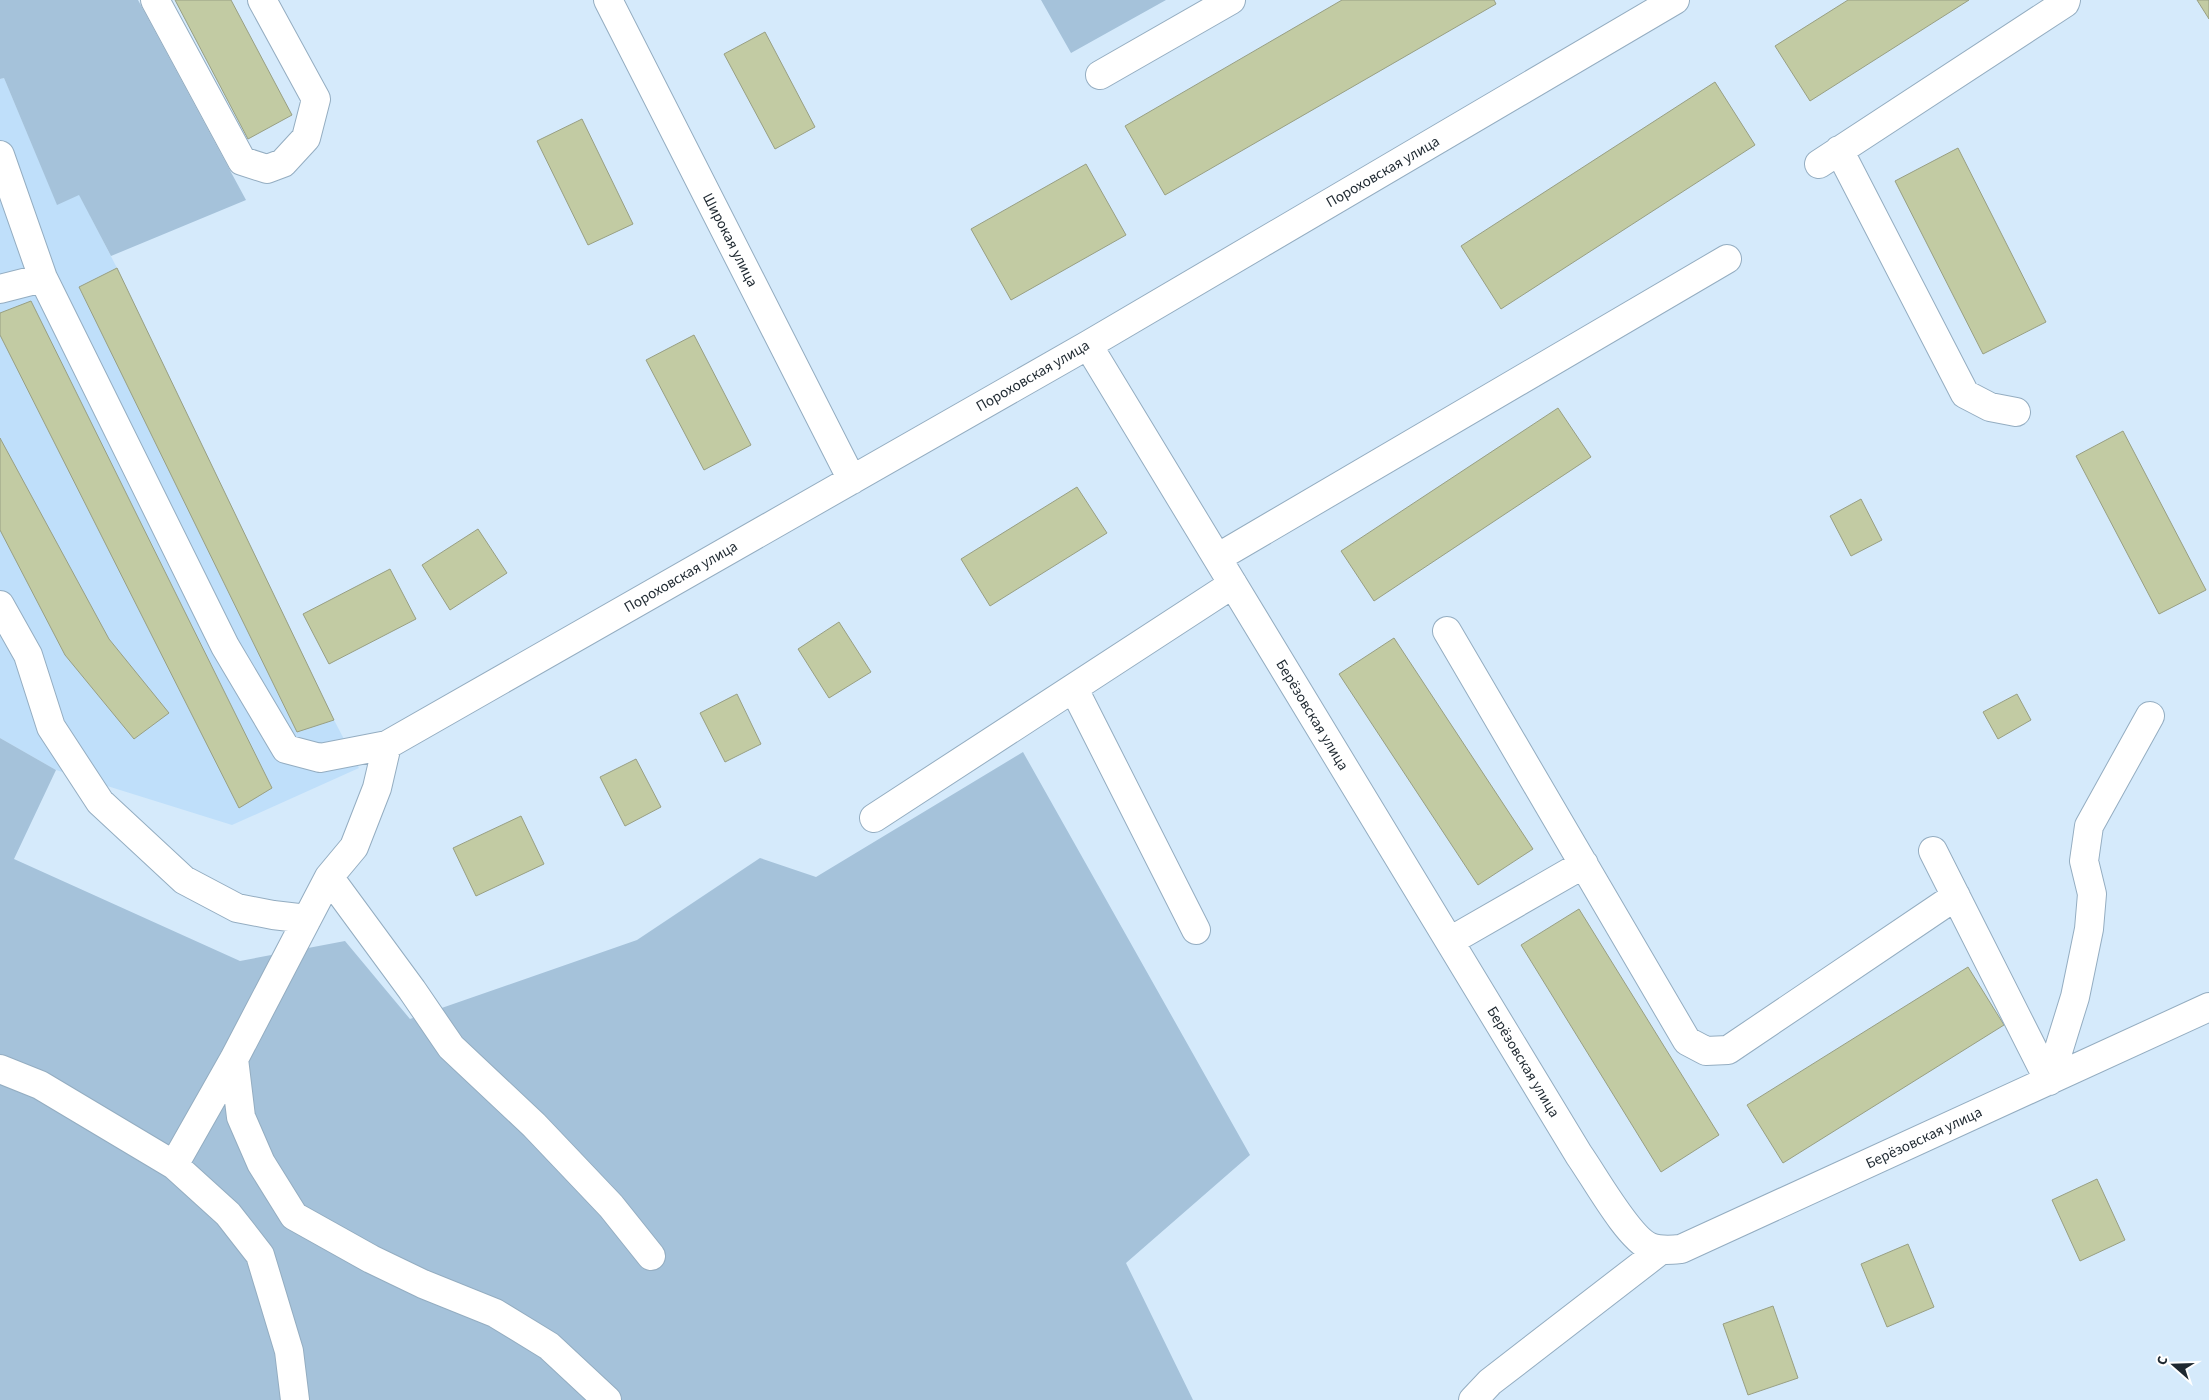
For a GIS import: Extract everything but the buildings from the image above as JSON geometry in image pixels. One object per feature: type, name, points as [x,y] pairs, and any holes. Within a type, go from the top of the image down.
[{"type":"street","points":[[155,0],[242,161],[267,169],[283,162],[306,138],[316,99],[262,0]]},
{"type":"street","name":"Широкая улица","points":[[608,0],[852,480]]},
{"type":"street","points":[[1100,76],[1231,0]]},
{"type":"street","name":"Пороховская улица","points":[[0,155],[43,278],[225,646],[286,749],[320,758],[387,745],[1088,345],[1675,0]]},
{"type":"street","points":[[2016,412],[1990,407],[1965,394],[1829,157],[2065,3],[2066,0]]},
{"type":"street","points":[[1217,558],[1727,259]]},
{"type":"street","points":[[0,289],[43,278]]},
{"type":"street","name":"Берёзовская улица","points":[[1088,345],[1579,1155],[1628,1227],[1648,1246],[1661,1250],[1681,1249],[2209,1007]]},
{"type":"street","points":[[874,818],[1233,584]]},
{"type":"street","points":[[0,604],[28,655],[50,727],[100,802],[184,880],[237,908],[307,919]]},
{"type":"street","points":[[1447,631],[1687,1041],[1706,1051],[1728,1050],[1956,896]]},
{"type":"street","points":[[1074,689],[1196,930]]},
{"type":"street","points":[[2049,1081],[2075,997],[2089,929],[2092,894],[2084,862],[2088,826],[2150,716]]},
{"type":"street","points":[[174,1165],[234,1059],[329,877],[354,847],[377,788],[387,745]]},
{"type":"street","points":[[1933,851],[2049,1081]]},
{"type":"street","points":[[1450,941],[1584,864]]},
{"type":"street","points":[[329,877],[412,990],[451,1047],[534,1125],[611,1206],[651,1256]]},
{"type":"street","points":[[234,1059],[241,1117],[261,1163],[294,1216],[423,1284],[495,1313],[549,1346],[607,1400]]},
{"type":"street","points":[[0,1069],[40,1085],[174,1165],[228,1214],[260,1255],[289,1351],[295,1400]]},
{"type":"street","points":[[1473,1400],[1490,1382],[1661,1250]]},
{"type":"shaded area","points":[[0,0],[138,0],[246,200],[111,256],[79,195],[57,205],[4,78],[0,79]]},
{"type":"shaded area","points":[[1041,0],[1166,0],[1071,53]]},
{"type":"shaded area","points":[[4,78],[57,204],[79,194],[117,268],[334,720],[359,768],[232,825],[56,770],[0,738],[0,79]]},
{"type":"shaded area","points":[[0,738],[56,770],[14,859],[240,961],[345,941],[410,1019],[637,940],[760,858],[816,877],[1023,752],[1250,1155],[1126,1263],[1193,1400],[0,1400]]}]
